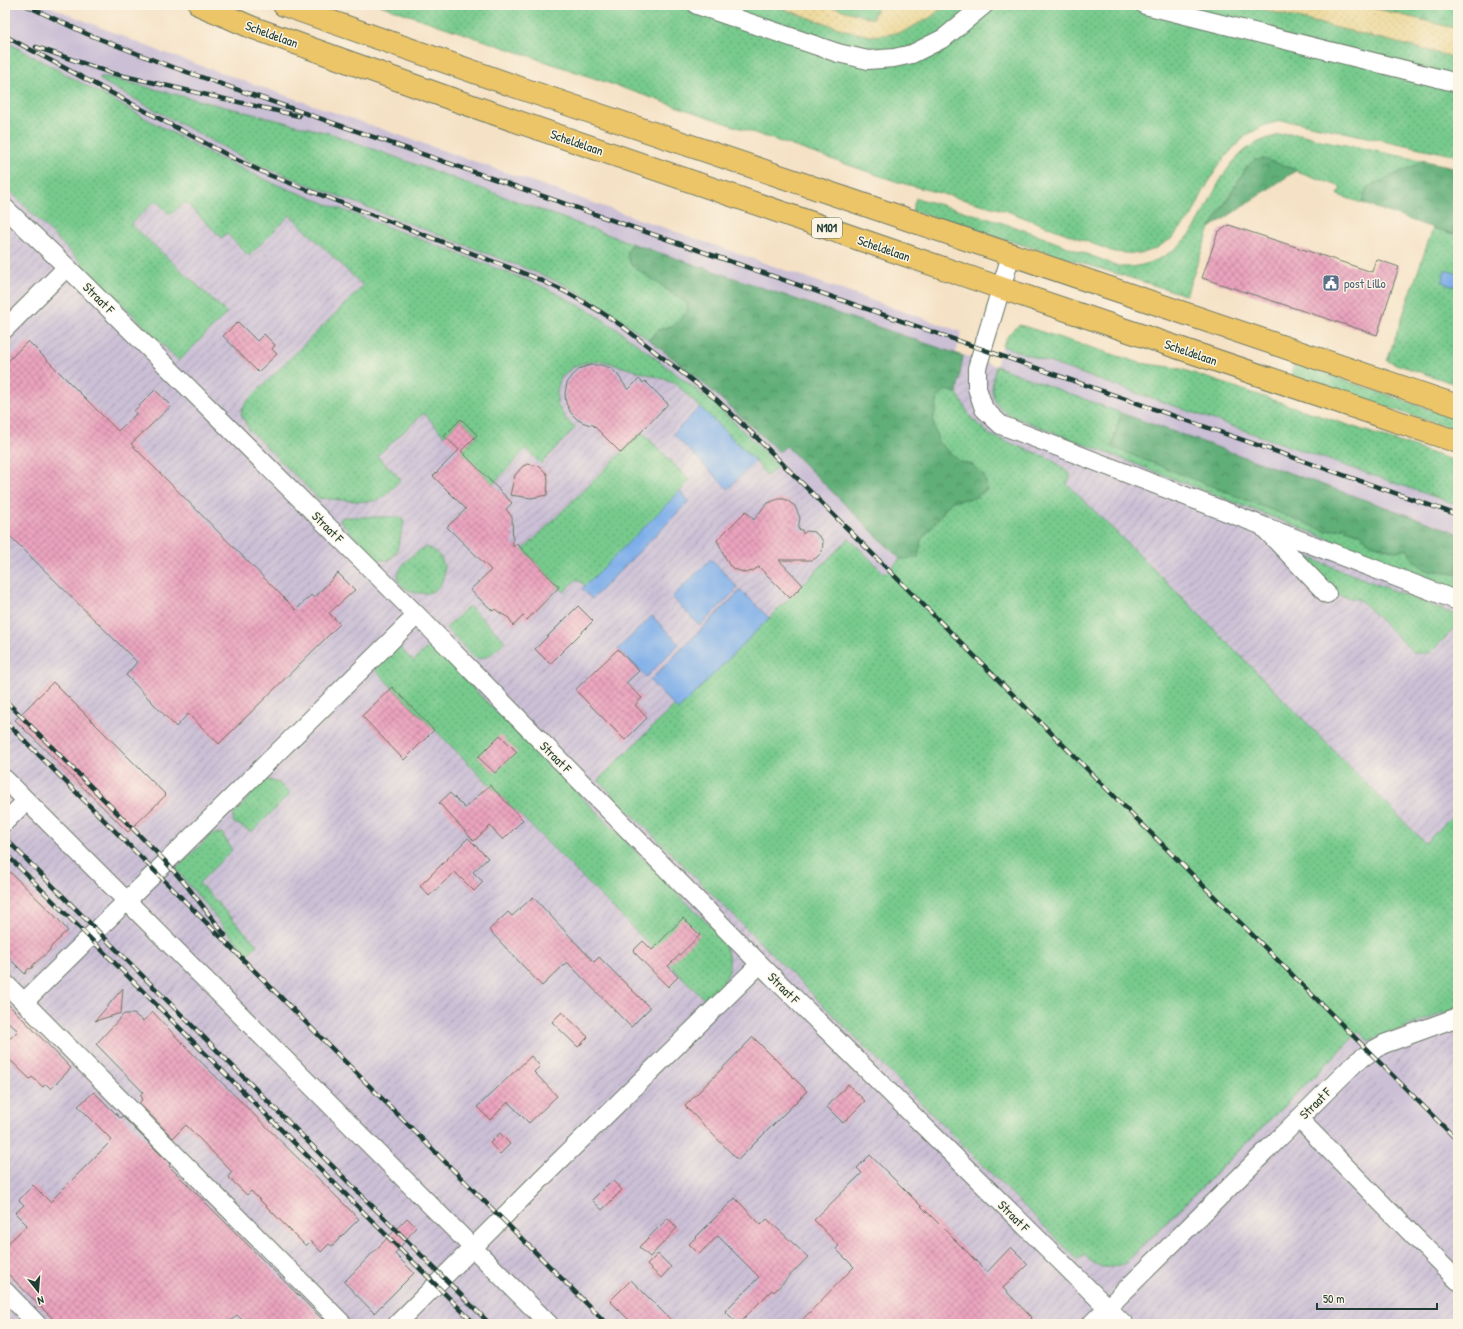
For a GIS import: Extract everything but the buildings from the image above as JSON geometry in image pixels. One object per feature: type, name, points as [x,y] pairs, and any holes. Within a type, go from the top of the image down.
[{"type":"main road","name":"Scheldelaan","points":[[200,5],[251,27],[448,98],[1000,288],[1458,442]]},
{"type":"main road","name":"N101","points":[[284,5],[528,91],[1458,406]]},
{"type":"street","points":[[697,5],[838,53],[868,60],[894,58],[912,54],[944,38],[984,5]]},
{"type":"street","points":[[1145,5],[1458,83]]},
{"type":"street","name":"Straat F","points":[[5,208],[67,267],[417,615],[760,964],[1124,1324]]},
{"type":"street","points":[[1011,255],[977,368],[977,388],[984,409],[1001,425],[1458,601]]},
{"type":"street","points":[[5,329],[67,267]]},
{"type":"street","points":[[1260,525],[1327,594]]},
{"type":"street","points":[[24,1002],[417,615]]},
{"type":"street","points":[[5,779],[549,1324]]},
{"type":"street","points":[[5,822],[26,801]]},
{"type":"street","points":[[397,1324],[543,1177],[760,964]]},
{"type":"street","points":[[5,983],[343,1324]]},
{"type":"street","name":"Straat F","points":[[1108,1307],[1356,1062],[1384,1044],[1458,1017]]},
{"type":"street","points":[[1299,1119],[1458,1281]]},
{"type":"street","points":[[5,1291],[37,1324]]},
{"type":"street","points":[[1091,1324],[1108,1307]]},
{"type":"shaded area","points":[[5,5],[46,5],[159,51],[962,332],[956,353],[631,243],[332,134],[159,89],[107,77],[100,77],[100,80],[105,83],[253,163],[565,285],[607,309],[692,373],[779,452],[785,445],[900,559],[1314,987],[1458,1132],[1458,1161],[1403,1110],[1315,1019],[1264,959],[849,538],[735,423],[681,377],[592,312],[540,285],[246,172],[5,41]]},
{"type":"shaded area","points":[[5,22],[159,89],[332,134],[631,243],[996,366],[1121,413],[1458,533],[1458,1324],[5,1324]]},
{"type":"shaded area","points":[[1002,346],[1458,505],[1458,533],[1121,413],[996,366]]},
{"type":"green space","points":[[380,5],[772,5],[845,30],[870,36],[931,17],[945,5],[1246,5],[1458,58],[1458,156],[1296,122],[1280,121],[1263,126],[1247,135],[1234,147],[1218,166],[1191,217],[1171,239],[1155,249],[1140,254],[1114,252],[1007,211],[898,182]]},
{"type":"green space","points":[[826,5],[879,5],[872,19]]},
{"type":"green space","points":[[1361,5],[1458,5],[1458,29]]},
{"type":"green space","points":[[5,41],[218,158],[275,184],[540,285],[592,312],[624,334],[710,400],[778,466],[767,476],[755,461],[674,382],[603,361],[583,363],[570,369],[561,378],[557,390],[557,405],[567,420],[575,428],[541,464],[526,449],[493,484],[461,451],[477,435],[461,419],[444,436],[424,413],[377,456],[401,479],[386,495],[378,500],[367,502],[318,498],[249,430],[241,414],[244,405],[249,399],[363,286],[290,215],[249,256],[226,233],[222,238],[185,202],[170,215],[156,200],[131,224],[227,313],[179,361],[5,186]]},
{"type":"green space","points":[[100,77],[107,77],[332,134],[631,243],[627,255],[667,290],[687,303],[688,311],[675,325],[658,330],[649,340],[607,309],[565,285],[253,163],[105,83],[100,80]]},
{"type":"green space","points":[[1285,134],[1300,134],[1321,140],[1425,161],[1367,187],[1362,203],[1338,195],[1341,187],[1264,159],[1247,167],[1210,228],[1186,295],[912,211],[916,198],[1018,228],[1117,266],[1133,267],[1144,265],[1173,251],[1181,244],[1195,228],[1225,172],[1244,151],[1260,141]]},
{"type":"green space","points":[[1264,159],[1297,170],[1210,228],[1247,167],[1254,160]]},
{"type":"green space","points":[[1425,161],[1458,168],[1458,235],[1433,228],[1362,203],[1367,187]]},
{"type":"green space","points":[[1433,228],[1458,235],[1458,385],[1387,361]]},
{"type":"green space","points":[[631,243],[963,356],[957,393],[945,390],[938,398],[933,421],[938,442],[961,462],[973,465],[985,477],[987,490],[974,498],[952,501],[921,540],[918,558],[900,559],[786,446],[779,452],[732,408],[649,340],[658,330],[675,325],[688,311],[687,303],[631,265],[627,255]]},
{"type":"green space","points":[[1020,325],[1140,363],[1178,368],[1458,462],[1458,505],[1002,346],[1011,331]]},
{"type":"green space","points":[[1294,363],[1458,419],[1458,431],[1291,375]]},
{"type":"green space","points":[[996,366],[1121,413],[1112,446],[1325,531],[1344,528],[1360,534],[1371,544],[1396,551],[1407,549],[1414,561],[1430,571],[1458,575],[1458,589],[1009,415],[998,405],[993,394],[992,387]]},
{"type":"green space","points":[[945,390],[957,393],[971,418],[990,435],[1051,459],[1071,475],[1067,484],[1221,636],[1425,843],[1458,811],[1458,1008],[1368,1041],[1359,1032],[1125,1263],[1113,1267],[1098,1266],[1084,1255],[1078,1260],[598,780],[674,706],[678,709],[849,538],[885,574],[900,559],[918,558],[921,540],[952,501],[974,498],[973,465],[961,462],[938,442],[933,421],[938,398]]},
{"type":"green space","points":[[1121,413],[1458,533],[1458,575],[1425,569],[1414,561],[1407,549],[1396,551],[1371,544],[1360,534],[1344,528],[1325,531],[1112,447]]},
{"type":"green space","points":[[642,432],[690,481],[585,586],[577,579],[564,592],[523,550]]},
{"type":"green space","points":[[342,517],[398,517],[402,519],[404,522],[396,553],[389,560],[376,559],[342,523],[340,520]]},
{"type":"green space","points":[[426,547],[436,552],[442,560],[444,569],[443,578],[439,587],[431,592],[421,593],[407,589],[400,584],[398,578],[399,572],[408,559]]},
{"type":"green space","points":[[1297,553],[1458,616],[1458,625],[1430,653],[1414,653],[1360,600],[1338,595]]},
{"type":"green space","points":[[469,606],[505,641],[487,657],[474,657],[446,628]]},
{"type":"green space","points":[[430,645],[718,934],[727,950],[729,962],[728,974],[716,991],[705,1000],[375,670],[399,647],[413,661]]},
{"type":"green space","points":[[265,779],[279,783],[290,794],[252,832],[233,822],[234,814]]},
{"type":"green space","points":[[222,833],[232,850],[199,883],[257,945],[247,955],[176,869],[212,834]]},
{"type":"sand","points":[[772,5],[826,5],[872,19],[879,5],[945,5],[931,17],[904,31],[870,36],[845,30]]},
{"type":"sand","points":[[1246,5],[1361,5],[1458,29],[1458,58]]},
{"type":"water","points":[[1445,270],[1458,274],[1458,287],[1442,282]]},
{"type":"water","points":[[700,407],[755,461],[728,489],[673,434]]},
{"type":"water","points":[[680,491],[689,501],[592,599],[582,589]]},
{"type":"water","points":[[711,559],[738,588],[700,626],[672,597]]},
{"type":"water","points":[[741,590],[769,618],[678,710],[650,681]]},
{"type":"water","points":[[652,616],[679,644],[646,677],[618,649]]},
{"type":"railway","points":[[25,5],[87,34],[164,64],[1458,515]]},
{"type":"railway","points":[[5,36],[235,159],[269,175],[536,278],[566,292],[622,326],[716,399],[756,437],[1458,1141]]},
{"type":"railway","points":[[36,47],[111,73],[299,116]]},
{"type":"railway","points":[[5,700],[164,860],[187,886],[225,935]]},
{"type":"railway","points":[[5,721],[607,1324]]},
{"type":"railway","points":[[5,838],[490,1324]]},
{"type":"railway","points":[[5,853],[475,1324]]},
{"type":"place","name":"post Lillo","points":[[1331,283]]}]
